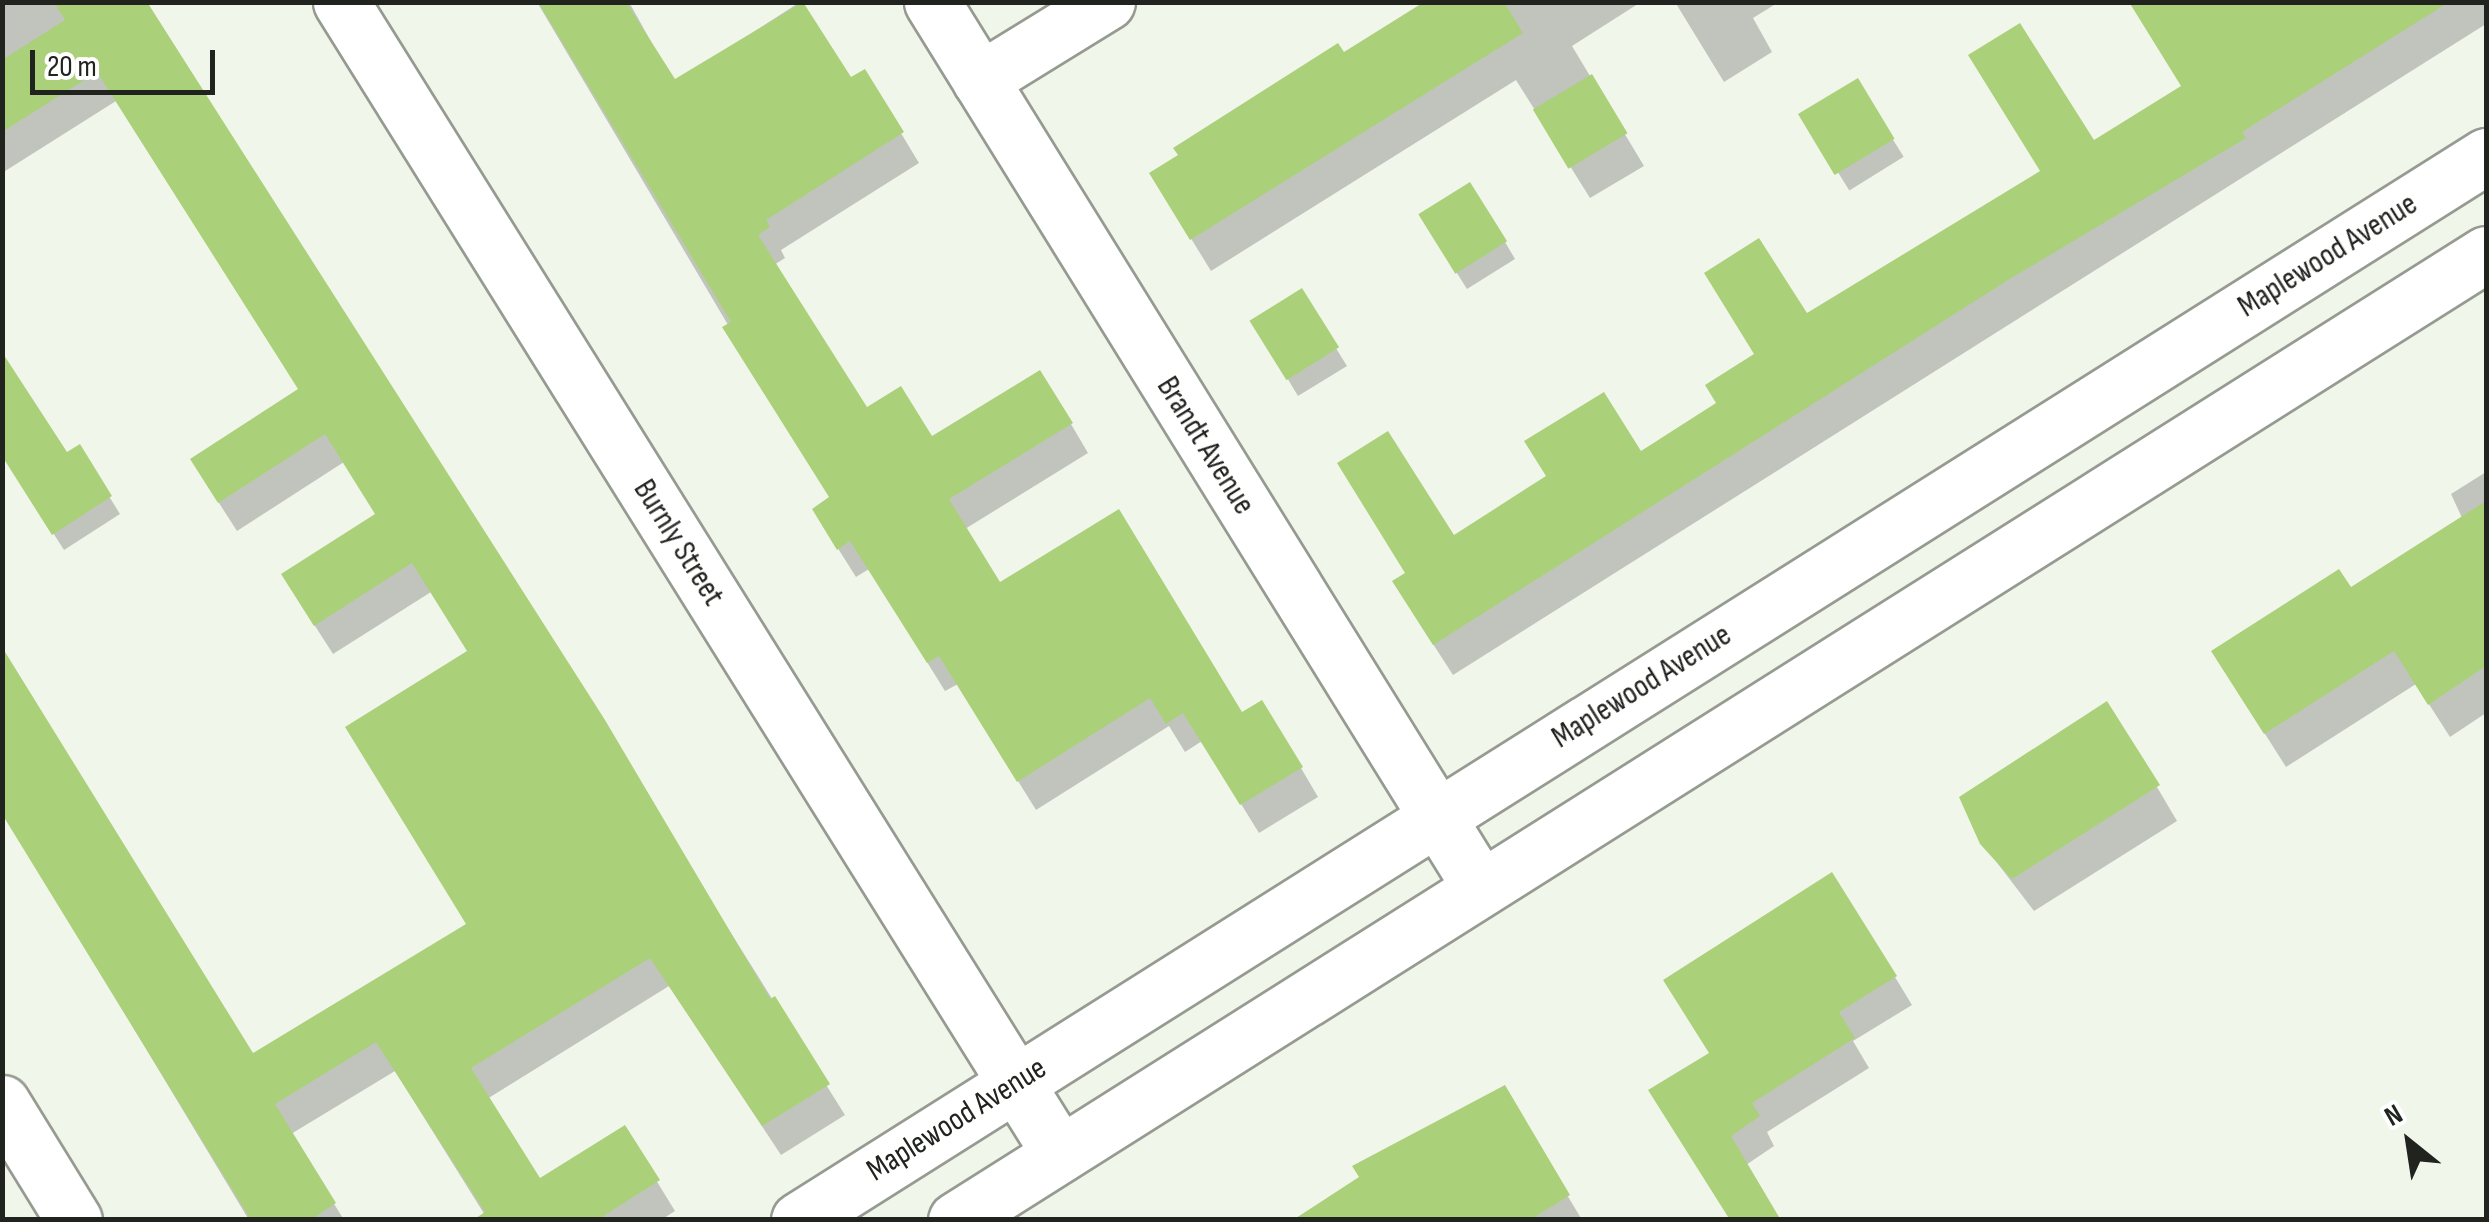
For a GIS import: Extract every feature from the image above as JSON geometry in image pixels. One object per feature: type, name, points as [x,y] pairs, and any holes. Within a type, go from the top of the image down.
[{"type":"street","name":"Burnly Street","points":[[341,2],[1060,1154]]},
{"type":"street","name":"Brandt Avenue","points":[[932,2],[1481,888]]},
{"type":"street","points":[[980,80],[1106,2]]},
{"type":"street","name":"Maplewood Avenue","points":[[798,1220],[2485,161]]},
{"type":"street","points":[[956,1220],[2486,254]]},
{"type":"street","points":[[2,1103],[74,1220]]},
{"type":"building","points":[[54,2],[147,2],[605,720],[770,999],[775,996],[830,1084],[762,1126],[650,958],[471,1068],[540,1178],[625,1125],[660,1180],[597,1220],[473,1220],[485,1212],[376,1042],[275,1104],[336,1203],[310,1220],[251,1220],[2,814],[2,647],[253,1053],[466,924],[345,727],[467,651],[412,563],[314,626],[281,574],[375,514],[325,434],[218,503],[190,459],[298,389],[97,72],[2,132],[2,60],[65,20]]},
{"type":"building","points":[[538,2],[626,2],[675,79],[803,2],[851,77],[865,69],[904,132],[766,220],[770,227],[758,235],[867,407],[901,386],[932,436],[1040,370],[1073,423],[949,499],[1000,582],[1119,509],[1242,712],[1262,700],[1303,767],[1240,805],[1183,713],[1166,724],[1150,698],[1017,782],[939,656],[927,663],[850,541],[837,550],[812,509],[829,497],[722,327],[731,322]]},
{"type":"building","points":[[1424,2],[1504,2],[1523,33],[1190,240],[1149,173],[1178,155],[1173,148],[1338,43],[1344,52]]},
{"type":"building","points":[[2129,2],[2449,2],[2242,132],[2246,138],[2008,280],[1433,645],[1392,581],[1405,573],[1337,463],[1388,431],[1454,535],[1546,476],[1524,441],[1604,392],[1641,451],[1716,403],[1705,385],[1754,354],[1704,273],[1759,238],[1807,313],[2040,171],[1968,55],[2020,23],[2094,140],[2181,86]]},
{"type":"building","points":[[1592,74],[1628,133],[1568,169],[1533,110]]},
{"type":"building","points":[[1858,78],[1895,139],[1835,175],[1798,114]]},
{"type":"building","points":[[1470,182],[1507,241],[1455,274],[1418,214]]},
{"type":"building","points":[[1302,288],[1339,347],[1287,380],[1249,321]]},
{"type":"building","points":[[2,352],[67,452],[80,444],[112,496],[52,535],[2,456]]},
{"type":"building","points":[[2486,501],[2486,666],[2428,705],[2394,651],[2264,734],[2211,651],[2339,569],[2351,587]]},
{"type":"building","points":[[2107,701],[2160,785],[2012,879],[1980,844],[1959,797]]},
{"type":"building","points":[[1832,872],[1897,976],[1839,1012],[1855,1038],[1752,1103],[1760,1116],[1731,1136],[1779,1217],[1730,1220],[1648,1090],[1709,1053],[1663,980]]},
{"type":"building","points":[[1505,1085],[1570,1195],[1530,1220],[1293,1220],[1359,1177],[1352,1166]]}]
